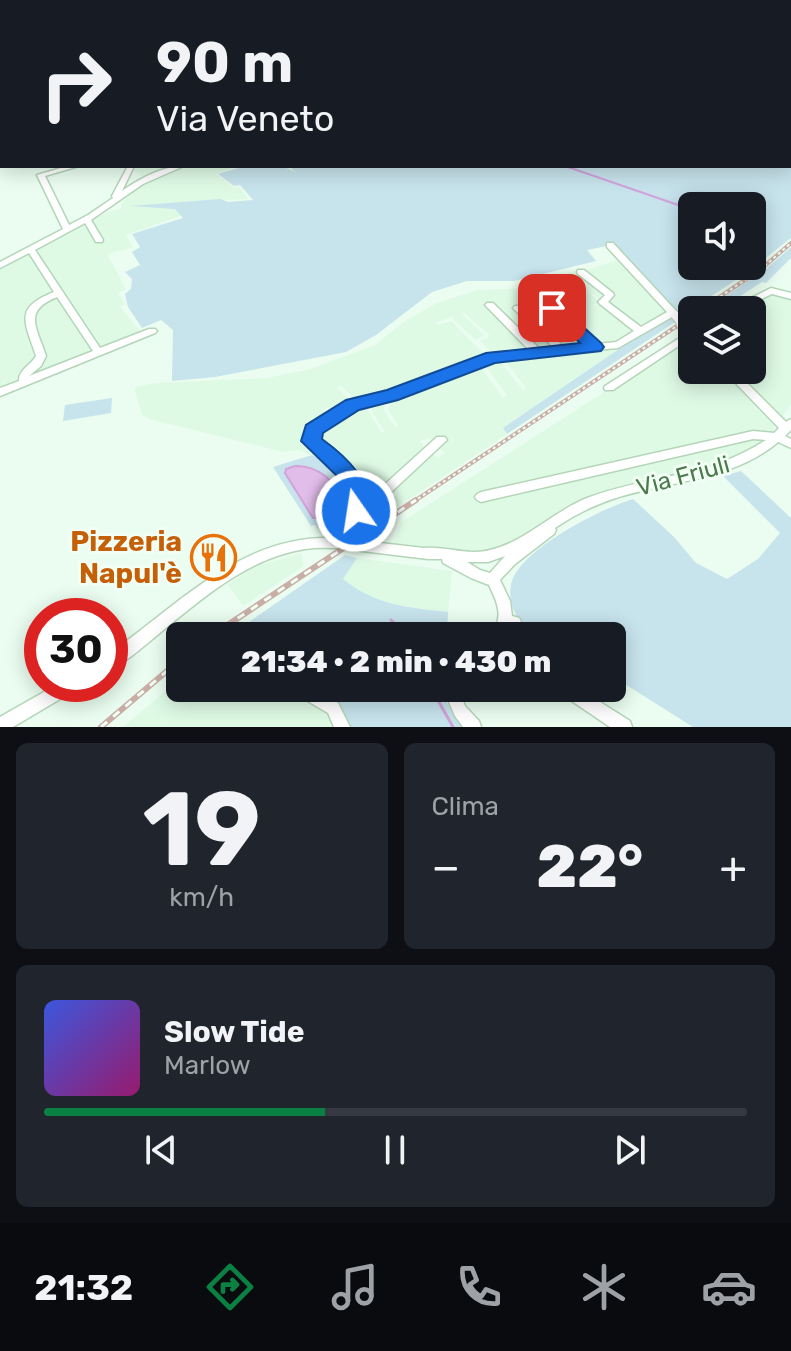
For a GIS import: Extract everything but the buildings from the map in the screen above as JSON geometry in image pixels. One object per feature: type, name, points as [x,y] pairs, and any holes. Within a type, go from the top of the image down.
[{"type":"street","points":[[67,229],[41,175],[68,168]]},
{"type":"street","points":[[110,204],[130,168]]},
{"type":"street","points":[[0,265],[86,219],[140,182],[176,168]]},
{"type":"street","points":[[86,219],[99,240]]},
{"type":"street","points":[[610,245],[678,318]]},
{"type":"street","points":[[30,249],[98,352]]},
{"type":"street","points":[[581,272],[610,295],[603,302],[641,332]]},
{"type":"street","points":[[761,296],[771,291],[791,296]]},
{"type":"street","points":[[24,382],[24,375],[41,356],[28,322],[30,310],[43,299],[60,293]]},
{"type":"street","points":[[490,305],[536,351]]},
{"type":"street","points":[[518,308],[561,349]]},
{"type":"street","points":[[552,308],[595,347]]},
{"type":"street","points":[[343,543],[356,511],[356,500],[350,478],[339,463],[312,441],[314,428],[355,404],[391,395],[492,357],[618,345],[674,314]]},
{"type":"street","points":[[0,392],[152,331]]},
{"type":"street","points":[[609,388],[678,342]]},
{"type":"street","points":[[741,384],[785,430],[791,444]]},
{"type":"street","points":[[481,497],[785,430]]},
{"type":"street","name":"Via Friuli","points":[[480,562],[606,496],[743,459],[785,430]]},
{"type":"street","points":[[356,511],[367,508],[441,440]]},
{"type":"street","name":"Via Friuli","points":[[497,574],[567,515]]},
{"type":"street","points":[[128,648],[237,566],[281,547],[315,540],[425,553],[455,561],[496,560],[507,620],[512,622]]},
{"type":"street","points":[[480,562],[483,578],[497,574]]},
{"type":"street","points":[[0,726],[41,702]]},
{"type":"street","points":[[323,702],[333,708],[342,727]]},
{"type":"street","points":[[456,702],[473,727]]},
{"type":"street","points":[[586,702],[624,727]]},
{"type":"shaded area","points":[[135,168],[231,168],[216,174],[234,188],[239,187],[248,199],[226,200],[126,235],[133,247],[107,254],[126,289],[118,293],[125,304],[120,307],[141,332],[0,392],[0,266],[28,252],[56,285],[35,249],[121,208],[121,204],[148,179],[134,171]]},
{"type":"shaded area","points":[[243,168],[287,168],[296,173],[291,168],[791,168],[791,238],[766,258],[766,192],[678,192],[678,280],[736,280],[711,296],[678,296],[678,313],[612,245],[587,250],[596,261],[514,281],[467,281],[432,292],[376,335],[346,352],[215,377],[172,381],[173,330],[161,320],[142,328],[128,307],[125,294],[131,289],[132,279],[125,272],[140,265],[132,252],[140,247],[132,234],[183,218],[175,209],[131,206],[220,199],[228,202],[253,200],[240,185],[234,186],[218,174]]},
{"type":"shaded area","points":[[791,247],[791,258],[766,283],[762,282],[740,296],[726,296],[750,280],[766,280],[766,269]]},
{"type":"shaded area","points":[[618,260],[666,313],[640,330],[606,302],[614,297],[583,271]]},
{"type":"shaded area","points":[[574,271],[608,294],[601,300],[584,288],[600,302],[589,307],[602,303],[637,331],[615,343],[595,345],[552,306],[590,345],[494,354],[480,341],[490,336],[464,313],[485,336],[475,340],[451,317],[436,323],[451,321],[485,355],[392,392],[356,400],[341,386],[337,387],[351,402],[332,411],[329,407],[323,410],[328,416],[321,420],[312,418],[316,424],[303,428],[308,443],[317,452],[314,456],[299,450],[283,452],[149,419],[142,414],[135,391],[135,387],[156,383],[267,378],[311,369],[375,345],[405,321],[437,303],[477,290],[528,288],[569,276],[568,273]]},
{"type":"shaded area","points":[[772,292],[791,299],[791,404],[782,417],[746,384],[766,384],[764,296]]},
{"type":"shaded area","points":[[671,317],[675,322],[507,434],[503,428]]},
{"type":"shaded area","points":[[678,345],[678,384],[737,384],[774,421],[774,430],[765,447],[743,459],[606,496],[496,554],[393,548],[400,523]]},
{"type":"shaded area","points":[[622,347],[503,428],[507,434],[351,538],[349,536],[347,532],[375,507],[397,495],[394,492],[385,497],[430,452],[438,458],[445,453],[437,446],[444,440],[441,436],[432,442],[429,438],[420,441],[425,449],[365,502],[355,477],[342,457],[318,443],[316,431],[344,412],[364,404],[382,433],[384,431],[367,403],[384,400],[384,410],[395,427],[399,427],[388,410],[391,399],[459,370],[480,366],[503,398],[507,395],[483,363],[498,359],[523,390],[526,388],[502,357]]},
{"type":"shaded area","points":[[112,398],[111,413],[63,421],[65,405]]},
{"type":"shaded area","points":[[312,455],[327,463],[341,479],[350,501],[345,514],[320,531],[315,525],[311,526],[273,467]],"holes":[[[313,468],[338,491],[333,504],[285,475],[286,469]]]},
{"type":"shaded area","points":[[295,466],[311,468],[326,476],[336,489],[339,504],[333,504],[322,517],[313,518],[285,473],[286,469]]},
{"type":"shaded area","points":[[741,471],[791,518],[791,727],[693,727],[626,685],[626,622],[521,622],[511,600],[511,585],[517,572],[544,545],[581,522],[633,499],[674,537],[696,563],[727,579],[758,559],[780,533],[723,476]]},
{"type":"shaded area","points":[[301,553],[304,566],[243,606],[227,584],[255,567]]},
{"type":"shaded area","points":[[345,555],[357,558],[343,579],[368,595],[405,606],[448,612],[448,622],[249,622]]},
{"type":"shaded area","points":[[357,558],[452,571],[448,612],[386,604],[363,595],[343,579]]},
{"type":"shaded area","points":[[166,691],[166,702],[310,702],[327,711],[333,727],[123,727]]},
{"type":"shaded area","points":[[336,702],[447,702],[462,727],[350,727]]},
{"type":"waterway","points":[[571,168],[678,205]]},
{"type":"waterway","points":[[439,702],[453,727]]},
{"type":"railway","points":[[721,296],[760,270],[791,243]]},
{"type":"railway","points":[[416,500],[678,325]]},
{"type":"railway","points":[[232,622],[416,500]]},
{"type":"railway","points":[[101,727],[166,672]]},
{"type":"place","name":"Pizzeria Napul'è","points":[[213,557]]},
{"type":"route","points":[[356,511],[356,496],[348,474],[333,457],[316,447],[310,436],[313,430],[353,405],[391,395],[492,357],[595,347],[552,308]]}]
